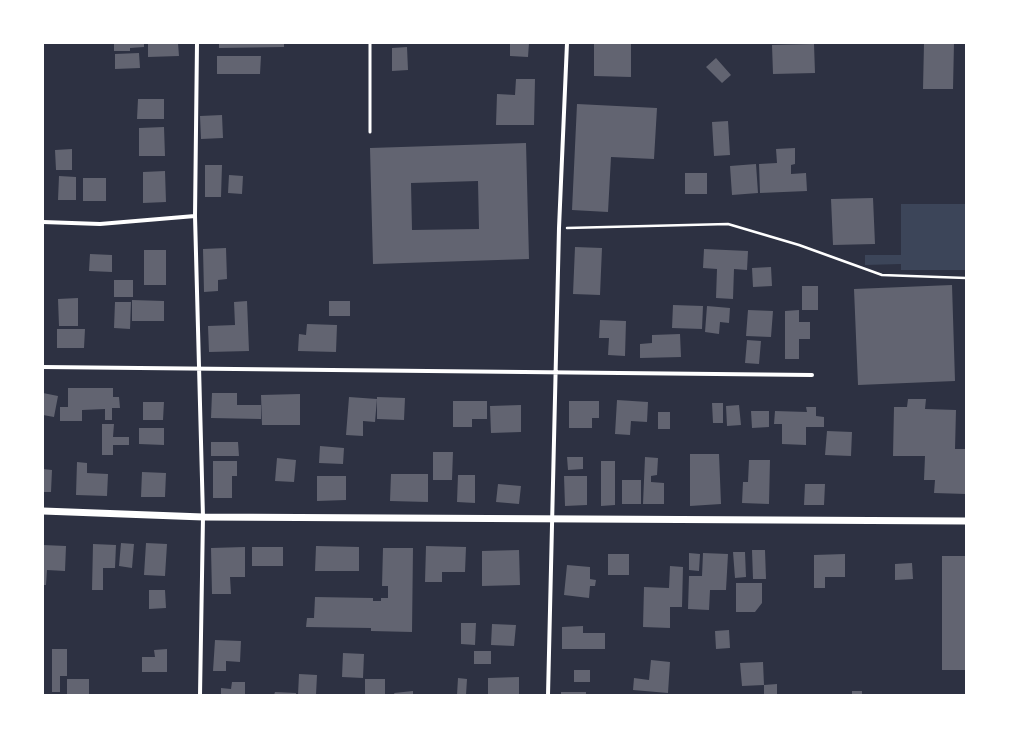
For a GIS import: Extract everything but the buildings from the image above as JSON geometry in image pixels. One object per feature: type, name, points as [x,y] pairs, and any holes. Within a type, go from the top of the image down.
[{"type":"street","points":[[197,43],[195,216],[203,517],[200,695]]},
{"type":"street","points":[[548,695],[559,228],[567,43]]},
{"type":"street","points":[[43,222],[100,224],[195,216]]},
{"type":"street","points":[[43,367],[812,375]]},
{"type":"street","points":[[43,512],[203,517],[966,521]]},
{"type":"lane","points":[[370,43],[370,132]]},
{"type":"path","points":[[559,228],[728,224],[800,245],[882,275],[966,278]]},
{"type":"shaded area","points":[[901,204],[966,204],[966,270],[901,270],[901,264],[865,265],[865,255],[901,255]]}]
